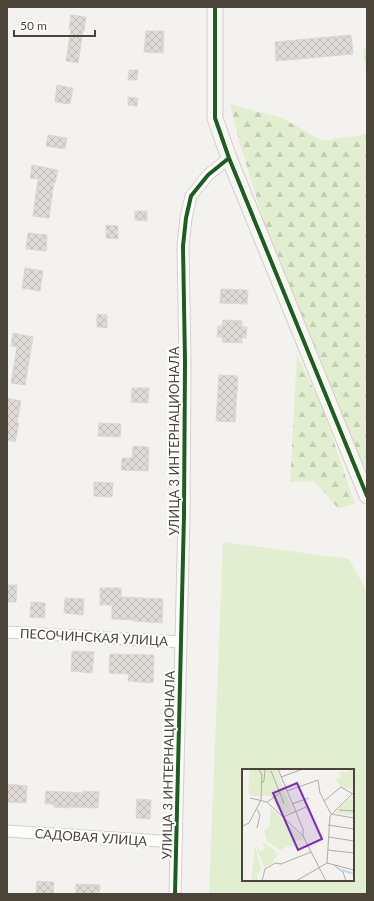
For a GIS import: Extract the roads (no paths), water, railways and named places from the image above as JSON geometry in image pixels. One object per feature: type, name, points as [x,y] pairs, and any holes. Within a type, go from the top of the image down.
[{"type":"street","points":[[215,7],[215,118],[229,158],[367,496]]},
{"type":"street","name":"УЛИЦА 3 ИНТЕРНАЦИОНАЛА","points":[[175,894],[184,515],[185,361],[183,246],[186,218],[191,196],[208,176],[229,158]]},
{"type":"street","name":"ПЕСОЧИНСКАЯ УЛИЦА","points":[[7,632],[181,642]]},
{"type":"street","name":"САДОВАЯ УЛИЦА","points":[[7,831],[176,842]]}]
